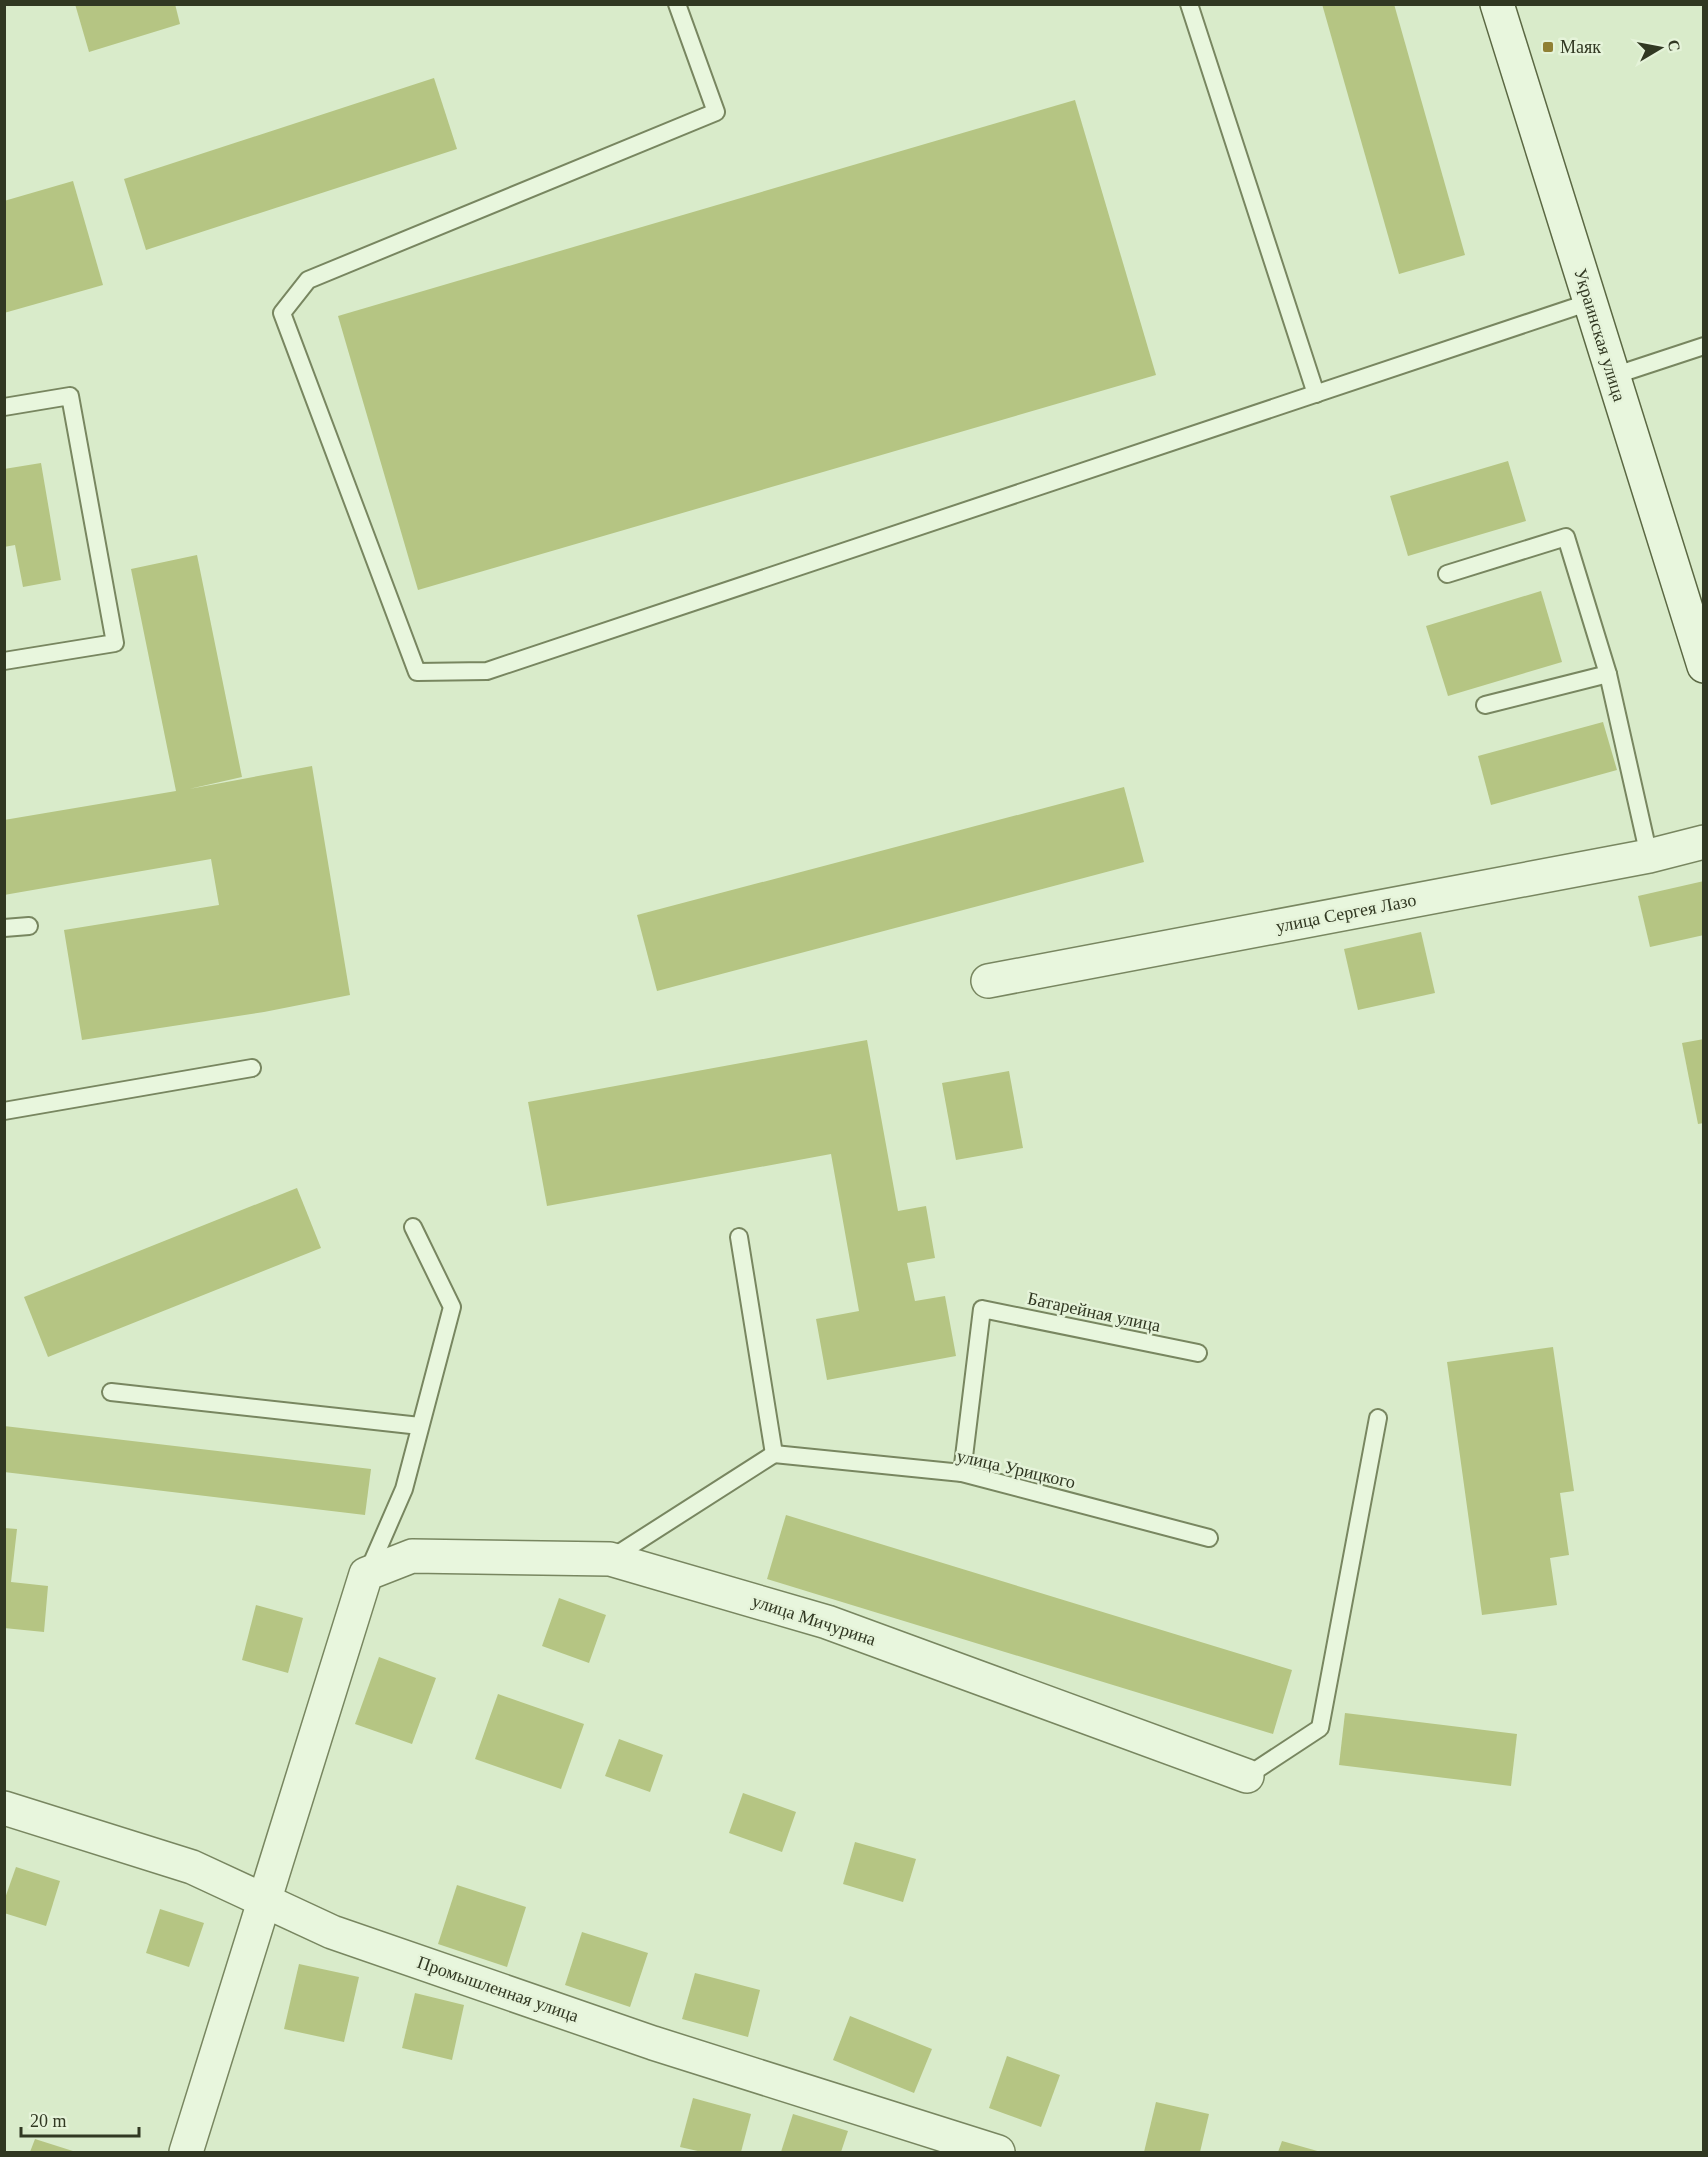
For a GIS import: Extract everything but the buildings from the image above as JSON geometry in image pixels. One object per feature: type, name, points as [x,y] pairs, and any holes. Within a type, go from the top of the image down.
[{"type":"street","name":"Украинская улица","points":[[1497,4],[1704,666]]},
{"type":"street","name":"улица Сергея Лазо","points":[[988,981],[1649,856],[1704,842]]},
{"type":"street","name":"улица Мичурина","points":[[366,1574],[411,1556],[610,1559],[827,1622],[1246,1776]]},
{"type":"street","points":[[186,2152],[366,1574]]},
{"type":"street","name":"Промышленная улица","points":[[4,1808],[192,1867],[332,1932],[642,2039],[998,2152]]},
{"type":"lane","points":[[677,4],[716,112],[308,280],[282,313],[417,672],[488,671],[1590,302]]},
{"type":"lane","points":[[1189,4],[1316,394]]},
{"type":"lane","points":[[1613,376],[1704,346]]},
{"type":"lane","points":[[4,407],[70,396],[115,643],[4,661]]},
{"type":"lane","points":[[1447,574],[1566,537],[1608,674],[1649,856]]},
{"type":"lane","points":[[1485,705],[1608,674]]},
{"type":"lane","points":[[4,928],[29,926]]},
{"type":"lane","points":[[4,1111],[252,1068]]},
{"type":"lane","points":[[366,1574],[404,1489],[452,1307],[413,1227]]},
{"type":"lane","points":[[610,1559],[774,1454],[738,1237]]},
{"type":"lane","name":"Батарейная улица","points":[[962,1473],[982,1309],[1198,1353]]},
{"type":"lane","points":[[111,1392],[420,1426]]},
{"type":"lane","points":[[1246,1776],[1320,1728],[1378,1418]]},
{"type":"lane","name":"улица Урицкого","points":[[774,1454],[962,1473],[1209,1538]]},
{"type":"place","name":"Маяк","points":[[1548,47]]}]
